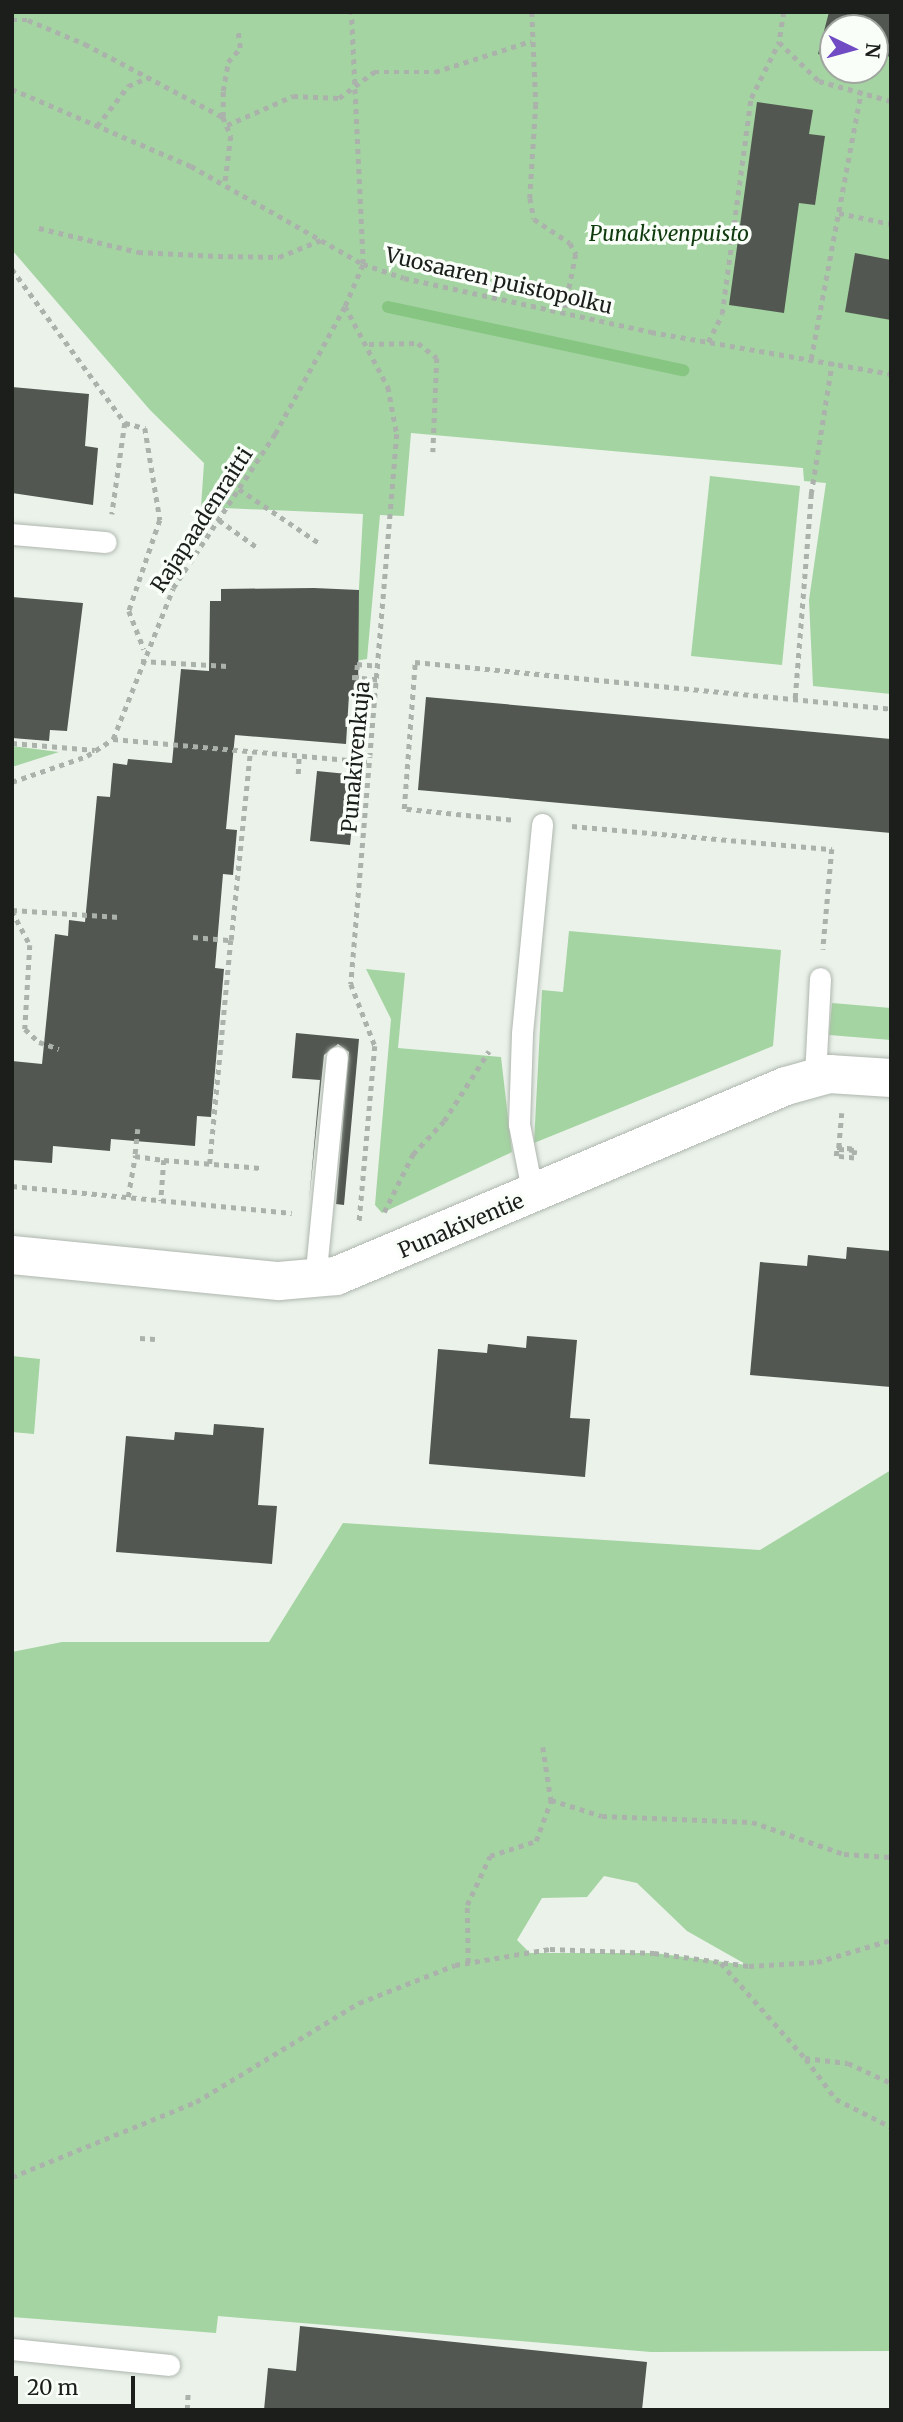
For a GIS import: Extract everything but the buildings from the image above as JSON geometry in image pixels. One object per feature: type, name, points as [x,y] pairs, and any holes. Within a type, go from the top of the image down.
[{"type":"street","name":"Punakiventie","points":[[12,1255],[315,1280],[355,1271],[814,1077],[891,1078]]},
{"type":"lane","points":[[12,534],[106,542]]},
{"type":"lane","points":[[533,1195],[519,1124],[522,1033],[542,824]]},
{"type":"lane","points":[[814,1077],[820,978]]},
{"type":"lane","points":[[315,1280],[337,1058]]},
{"type":"lane","points":[[12,2349],[169,2365]]},
{"type":"path","points":[[351,12],[363,264]]},
{"type":"path","points":[[532,12],[531,41],[536,104],[530,198],[534,219],[570,243],[576,254],[564,314]]},
{"type":"path","points":[[708,342],[722,314],[751,98],[779,42],[784,12]]},
{"type":"path","points":[[12,20],[28,20],[223,117]]},
{"type":"path","points":[[225,185],[231,135],[223,117],[223,91],[228,62],[240,48],[239,31]]},
{"type":"path","points":[[227,125],[293,96],[339,98],[354,92],[374,72],[435,72],[531,41]]},
{"type":"path","points":[[779,42],[820,81],[891,101]]},
{"type":"path","points":[[97,126],[128,86],[148,78]]},
{"type":"path","name":"Vuosaaren puistopolku","points":[[12,89],[225,185],[363,264],[564,314],[891,374]]},
{"type":"path","points":[[811,359],[861,93]]},
{"type":"path","points":[[838,213],[891,224]]},
{"type":"path","points":[[39,228],[112,248],[218,256],[279,257],[321,240]]},
{"type":"path","name":"Rajapaadenraitti","points":[[113,738],[144,650],[173,588],[239,489],[345,306],[363,264]]},
{"type":"path","points":[[12,269],[125,423],[145,428],[160,520],[129,611],[144,650]]},
{"type":"path","name":"Punakivenkuja","points":[[321,1216],[359,1217],[375,1046],[351,984],[379,680],[397,434],[388,387],[369,344],[345,306]]},
{"type":"path","points":[[369,344],[418,343],[437,358],[433,452]]},
{"type":"path","points":[[795,698],[811,494],[831,363]]},
{"type":"path","points":[[106,542],[125,423]]},
{"type":"path","points":[[239,489],[319,543]]},
{"type":"path","points":[[219,520],[258,548]]},
{"type":"path","points":[[141,661],[228,666]]},
{"type":"path","points":[[820,978],[832,849],[404,809],[415,662],[891,709]]},
{"type":"path","points":[[379,680],[355,678],[357,664],[380,666]]},
{"type":"path","points":[[12,782],[96,750],[113,738],[372,762]]},
{"type":"path","points":[[12,743],[96,750]]},
{"type":"path","points":[[210,1164],[250,752]]},
{"type":"path","points":[[298,774],[299,756]]},
{"type":"path","points":[[12,911],[120,918]]},
{"type":"path","points":[[12,911],[30,945],[25,1028],[39,1042],[59,1049]]},
{"type":"path","points":[[192,937],[231,940]]},
{"type":"path","points":[[381,1219],[412,1154],[444,1121],[494,1044]]},
{"type":"path","points":[[843,1105],[840,1138],[839,1149],[855,1150],[854,1158],[836,1156],[837,1147],[847,1148],[857,1149]]},
{"type":"path","points":[[128,1197],[138,1129]]},
{"type":"path","points":[[135,1156],[261,1168]]},
{"type":"path","points":[[161,1200],[164,1160]]},
{"type":"path","points":[[12,1186],[321,1216]]},
{"type":"path","points":[[140,1338],[155,1339]]},
{"type":"path","points":[[468,1963],[467,1905],[490,1856],[537,1841],[551,1800],[543,1747]]},
{"type":"path","points":[[551,1800],[602,1816],[752,1822],[844,1854],[891,1857]]},
{"type":"path","points":[[12,2177],[196,2102],[359,2003],[468,1963],[550,1949],[720,1962],[817,1962],[891,1940]]},
{"type":"path","points":[[720,1962],[805,2058],[836,2099],[891,2127]]},
{"type":"path","points":[[805,2058],[848,2063],[891,2083]]},
{"type":"green space","name":"Punakivenpuisto","points":[[12,12],[891,12],[891,694],[813,686],[809,600],[826,483],[804,481],[803,468],[411,433],[404,516],[380,515],[367,659],[355,661],[363,514],[201,507],[204,463],[150,410],[12,250]]},
{"type":"green space","points":[[710,476],[800,486],[782,665],[691,656]]},
{"type":"green space","points":[[12,746],[59,752],[12,767]]},
{"type":"green space","points":[[569,931],[781,950],[773,1046],[534,1143],[542,990],[563,992]]},
{"type":"green space","points":[[366,969],[405,973],[398,1048],[501,1057],[512,1152],[382,1213],[375,1205],[391,1019]]},
{"type":"green space","points":[[832,1003],[891,1008],[891,1040],[829,1035]]},
{"type":"green space","points":[[12,1356],[40,1359],[34,1434],[12,1432]]},
{"type":"green space","points":[[891,1470],[891,2351],[651,2352],[218,2316],[216,2333],[12,2317],[12,1652],[62,1642],[269,1642],[343,1523],[760,1550]],"holes":[[[604,1876],[637,1883],[687,1931],[747,1965],[654,1953],[530,1953],[517,1940],[542,1898],[587,1897]]]},
{"type":"waterway","points":[[388,307],[683,370]]}]
